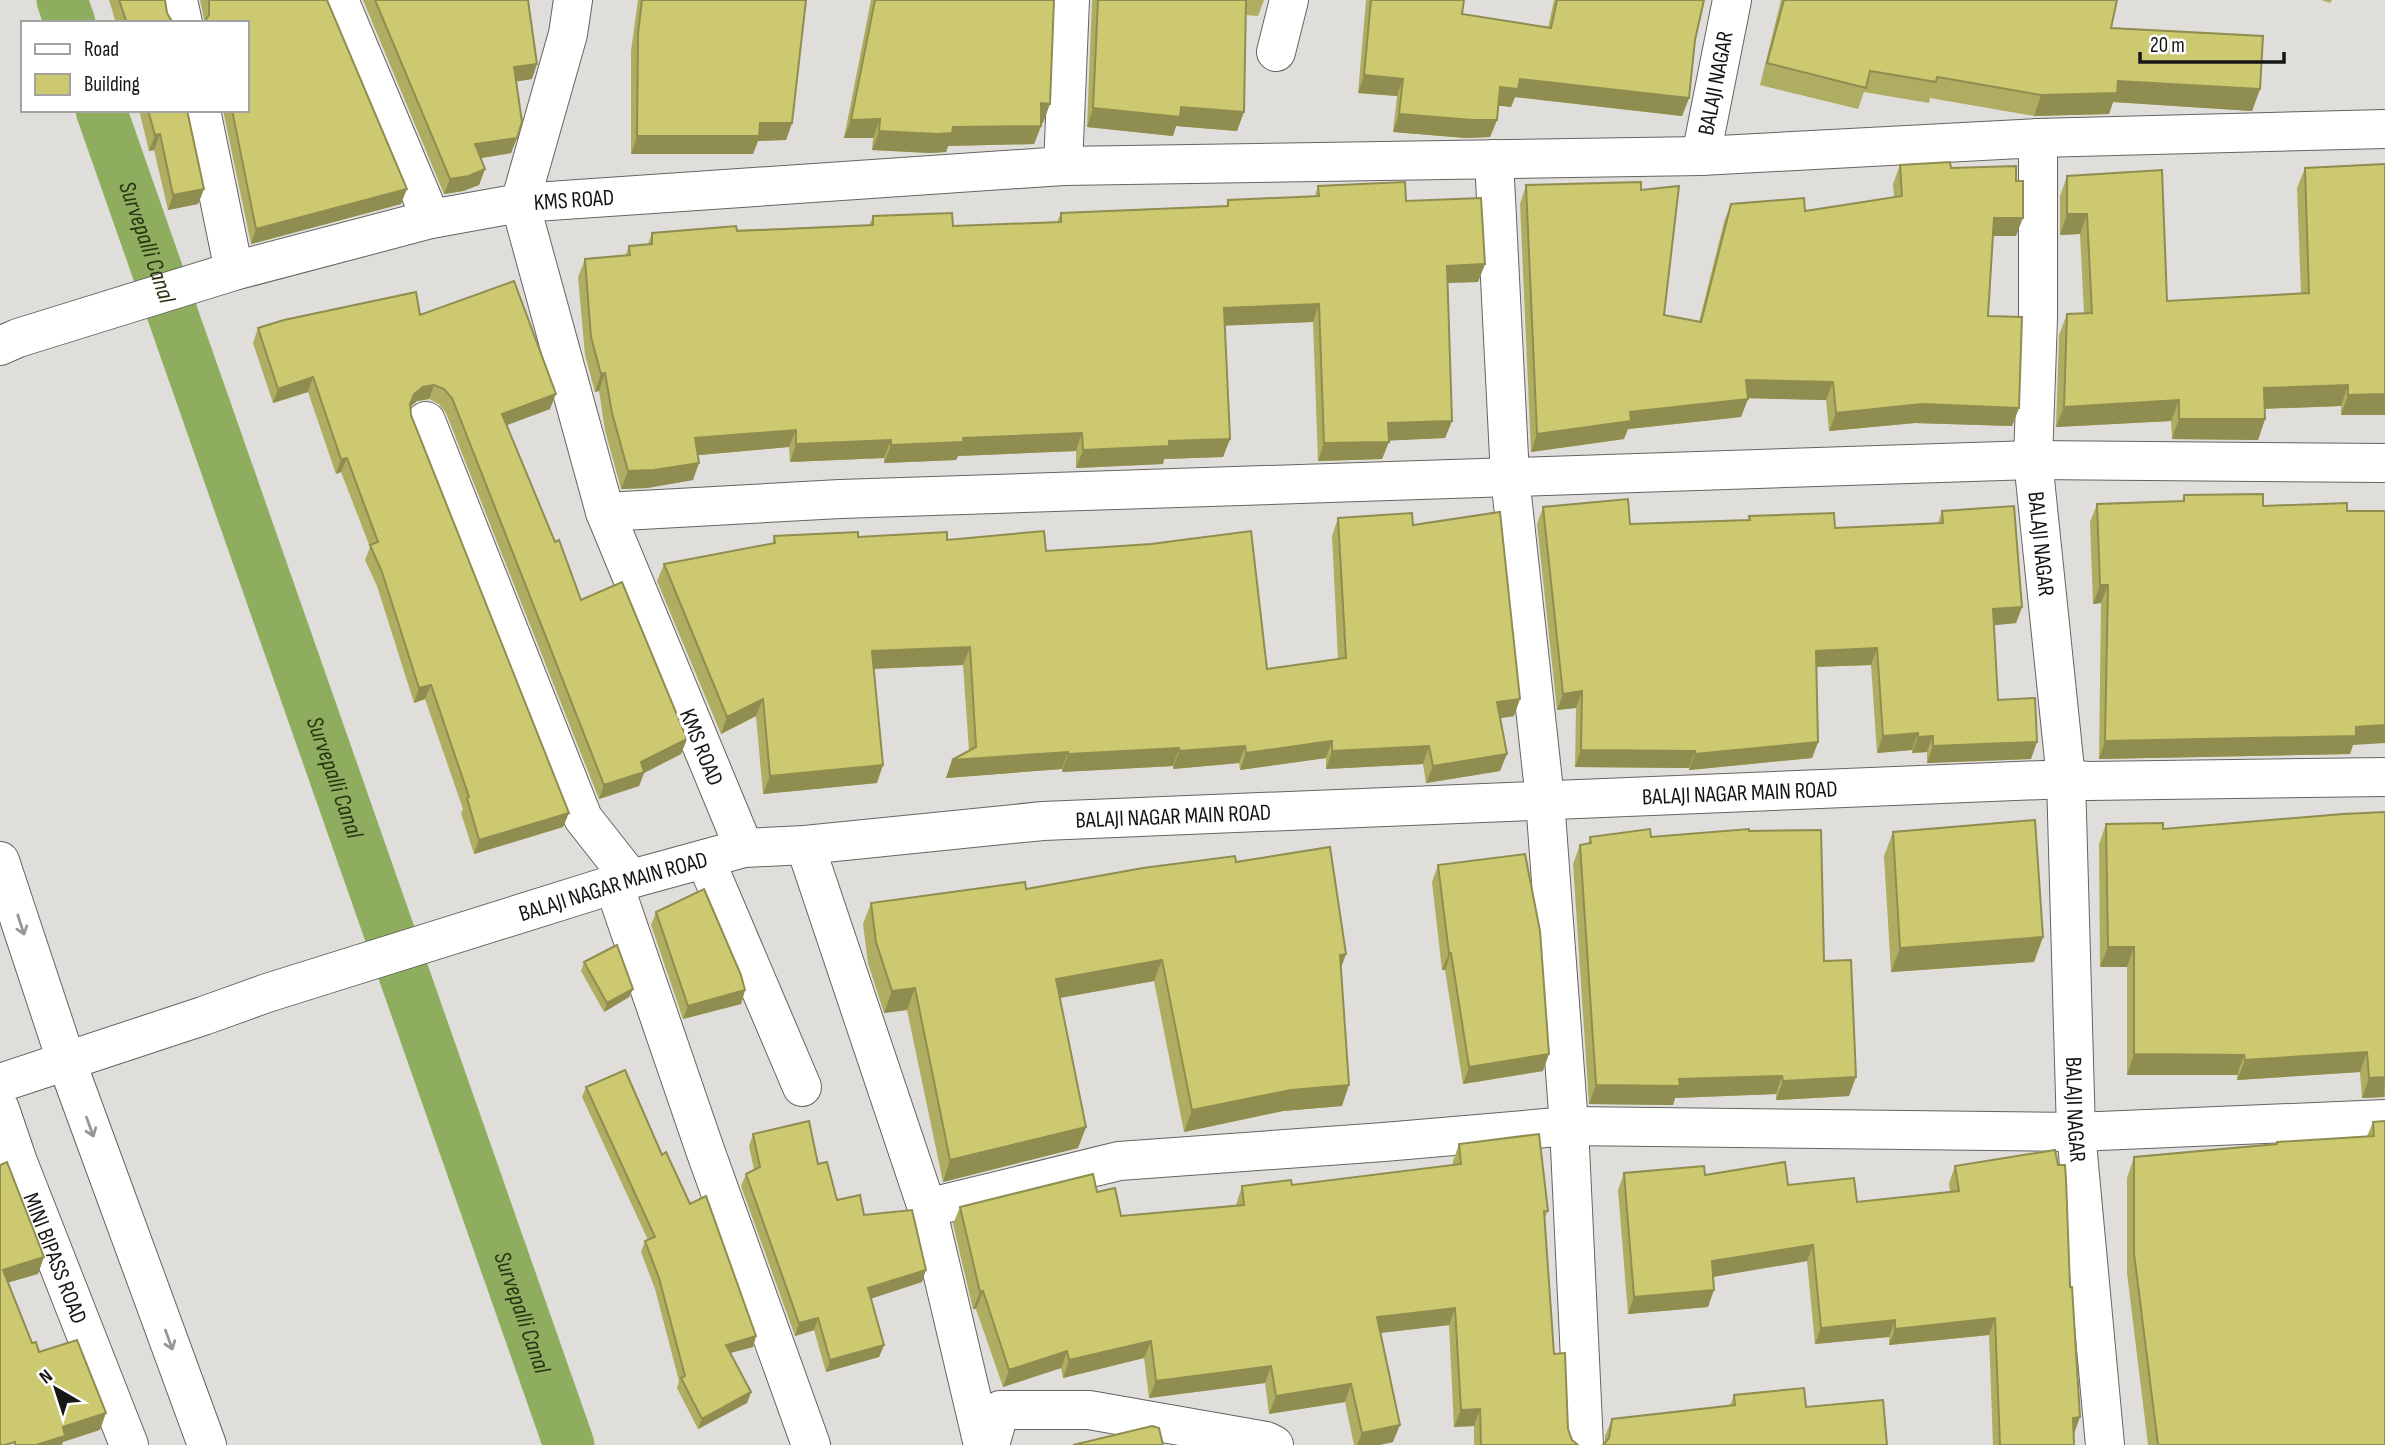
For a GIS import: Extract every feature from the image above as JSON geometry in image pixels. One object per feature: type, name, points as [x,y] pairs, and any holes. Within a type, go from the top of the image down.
[{"type":"street","points":[[178,0],[183,21]]},
{"type":"street","points":[[339,0],[431,219]]},
{"type":"street","points":[[9,342],[232,272],[431,219],[520,203],[568,34],[573,0]]},
{"type":"street","points":[[1063,166],[1070,0]]},
{"type":"street","points":[[1276,52],[1289,0]]},
{"type":"street","name":"BALAJI NAGAR","points":[[1731,0],[1701,156],[2038,138],[2038,318],[2033,460],[2066,779],[2076,1132],[2105,1445]]},
{"type":"street","points":[[201,112],[232,272]]},
{"type":"street","points":[[2038,138],[2385,129]]},
{"type":"street","name":"KMS ROAD","points":[[744,848],[605,512],[520,203],[1063,166],[1701,156]]},
{"type":"street","points":[[1494,159],[1510,477],[1545,800],[1569,1126],[1584,1445]]},
{"type":"street","points":[[426,421],[583,818],[622,882],[705,1150],[811,1445]]},
{"type":"street","points":[[605,512],[840,499],[2033,460],[2385,463]]},
{"type":"street","name":"BALAJI NAGAR MAIN ROAD","points":[[0,1083],[67,1063],[267,992],[622,882],[744,848],[805,845],[1043,821],[2066,779],[2088,781],[2385,777]]},
{"type":"street","points":[[805,845],[927,1208],[983,1445]]},
{"type":"street","points":[[705,859],[802,1087]]},
{"type":"street","points":[[0,861],[67,1063],[207,1445]]},
{"type":"street","name":"MINI BIPASS ROAD","points":[[0,1109],[18,1162],[129,1445]]},
{"type":"street","points":[[927,1208],[1119,1161],[1569,1126],[2076,1132],[2385,1119]]},
{"type":"street","points":[[999,1433],[1089,1410],[1266,1441],[1274,1445]]},
{"type":"building","points":[[119,0],[165,0],[167,13],[172,21],[126,21]]},
{"type":"building","points":[[209,0],[327,0],[407,189],[256,229],[232,112],[248,112],[248,21],[205,21],[209,15]]},
{"type":"building","points":[[375,0],[528,0],[537,64],[514,67],[522,122],[517,138],[475,144],[485,169],[469,176],[450,179]]},
{"type":"building","points":[[642,0],[806,0],[792,123],[760,123],[759,136],[637,136],[638,34]]},
{"type":"building","points":[[875,0],[1054,0],[1050,104],[1041,103],[1041,126],[953,127],[952,133],[937,134],[879,131],[880,119],[851,120]]},
{"type":"building","points":[[1098,0],[1246,0],[1244,112],[1181,107],[1180,117],[1093,108]]},
{"type":"building","points":[[1371,0],[1464,0],[1462,14],[1551,28],[1557,0],[1704,0],[1695,40],[1689,98],[1520,79],[1518,89],[1500,87],[1497,120],[1473,120],[1399,114],[1403,79],[1364,75]]},
{"type":"building","points":[[1784,0],[2117,0],[2111,28],[2263,36],[2260,89],[2118,81],[2117,93],[2041,95],[1937,77],[1936,82],[1870,71],[1866,88],[1767,63]]},
{"type":"building","points":[[149,112],[187,112],[204,189],[173,195],[160,134],[155,135]]},
{"type":"building","points":[[1950,162],[1951,168],[2016,166],[2016,181],[2023,181],[2023,218],[1994,218],[1988,316],[2022,317],[2019,408],[1922,404],[1836,413],[1833,382],[1746,380],[1748,399],[1630,412],[1631,421],[1537,434],[1526,185],[1641,182],[1641,190],[1679,186],[1664,315],[1701,322],[1731,204],[1804,198],[1805,211],[1902,196],[1900,165]]},
{"type":"building","points":[[2385,164],[2385,394],[2348,395],[2348,385],[2264,388],[2265,419],[2179,419],[2179,400],[2064,407],[2067,314],[2092,313],[2087,214],[2067,214],[2067,176],[2162,170],[2167,301],[2309,293],[2305,168]]},
{"type":"building","points":[[1405,182],[1406,201],[1481,198],[1485,264],[1447,266],[1452,421],[1388,423],[1389,442],[1324,443],[1319,304],[1224,308],[1230,439],[1169,441],[1169,446],[1083,450],[1082,433],[963,438],[963,442],[891,445],[891,440],[796,444],[796,430],[695,438],[699,463],[628,471],[612,413],[605,373],[601,374],[591,337],[585,259],[630,255],[629,246],[652,244],[652,233],[736,226],[737,231],[873,225],[873,216],[952,213],[953,226],[1061,222],[1061,213],[1228,206],[1228,200],[1319,196],[1318,186]]},
{"type":"building","points":[[514,281],[556,394],[502,414],[555,542],[559,540],[581,600],[622,582],[687,739],[641,762],[644,772],[604,785],[452,398],[444,389],[434,385],[423,387],[414,394],[410,404],[411,415],[569,813],[479,840],[467,798],[469,797],[431,685],[419,688],[382,572],[370,545],[378,542],[347,458],[341,459],[313,377],[278,389],[258,328],[416,292],[420,315]]},
{"type":"building","points":[[2263,494],[2263,506],[2347,503],[2347,511],[2385,511],[2385,725],[2356,727],[2356,736],[2105,741],[2108,585],[2100,585],[2097,504],[2184,501],[2184,495]]},
{"type":"building","points":[[1628,499],[1630,524],[1750,520],[1749,516],[1834,513],[1835,528],[1943,523],[1942,511],[2014,506],[2022,607],[1993,609],[1998,700],[2035,698],[2037,742],[1933,746],[1933,736],[1918,737],[1918,733],[1883,736],[1877,648],[1816,651],[1818,742],[1695,754],[1695,751],[1581,750],[1582,691],[1563,694],[1543,507]]},
{"type":"building","points":[[1500,512],[1520,699],[1497,702],[1507,754],[1433,766],[1429,746],[1332,751],[1332,741],[1246,753],[1245,746],[1179,751],[1179,748],[1068,752],[952,760],[976,747],[970,647],[872,651],[883,765],[770,776],[763,699],[727,717],[664,564],[775,543],[774,536],[858,532],[858,537],[947,532],[947,540],[1044,531],[1046,551],[1151,544],[1251,531],[1267,669],[1346,658],[1338,518],[1412,513],[1413,525]]},
{"type":"building","points":[[2385,812],[2385,1077],[2369,1078],[2367,1052],[2245,1060],[2244,1055],[2134,1054],[2134,947],[2108,947],[2106,824],[2163,823],[2163,829]]},
{"type":"building","points":[[2035,820],[2043,937],[1900,948],[1893,832]]},
{"type":"building","points":[[1650,829],[1651,837],[1749,829],[1821,830],[1824,961],[1851,960],[1856,1077],[1783,1081],[1782,1076],[1679,1079],[1680,1086],[1596,1085],[1580,845],[1591,843],[1590,837]]},
{"type":"building","points":[[1330,847],[1346,954],[1340,955],[1349,1085],[1291,1090],[1192,1110],[1162,960],[1056,979],[1086,1127],[950,1160],[915,988],[892,991],[876,942],[871,903],[1025,882],[1026,889],[1143,868],[1235,856],[1236,862]]},
{"type":"building","points":[[1525,854],[1540,931],[1549,1054],[1469,1067],[1449,953],[1438,865]]},
{"type":"building","points":[[704,889],[745,990],[688,1006],[656,912]]},
{"type":"building","points":[[617,945],[633,989],[607,1003],[584,962]]},
{"type":"building","points":[[625,1070],[662,1155],[666,1152],[690,1204],[706,1196],[756,1336],[726,1345],[751,1392],[702,1419],[681,1378],[685,1376],[659,1278],[645,1241],[655,1237],[586,1087]]},
{"type":"building","points":[[809,1121],[818,1164],[827,1162],[837,1200],[860,1195],[864,1215],[912,1210],[926,1270],[868,1288],[884,1345],[830,1360],[818,1318],[799,1323],[746,1174],[760,1167],[753,1134]]},
{"type":"building","points":[[2385,1121],[2385,1445],[2158,1445],[2134,1253],[2134,1157],[2277,1142],[2374,1136],[2373,1122]]},
{"type":"building","points":[[1539,1134],[1548,1211],[1544,1211],[1554,1354],[1565,1353],[1568,1429],[1572,1440],[1578,1445],[1481,1445],[1480,1409],[1461,1410],[1455,1308],[1377,1317],[1400,1425],[1362,1433],[1351,1384],[1276,1396],[1271,1366],[1156,1381],[1151,1341],[1069,1360],[1067,1351],[1009,1370],[983,1291],[980,1292],[960,1207],[1093,1174],[1097,1192],[1115,1188],[1121,1216],[1244,1205],[1242,1186],[1291,1180],[1292,1185],[1461,1164],[1459,1144]]},
{"type":"building","points":[[2055,1150],[2058,1165],[2065,1165],[2066,1179],[2070,1287],[2080,1417],[2073,1418],[2074,1445],[2000,1445],[1995,1318],[1895,1329],[1895,1320],[1821,1328],[1813,1245],[1712,1261],[1714,1290],[1634,1297],[1624,1173],[1704,1166],[1705,1175],[1785,1162],[1788,1185],[1854,1178],[1857,1202],[1959,1191],[1955,1166]]},
{"type":"building","points":[[7,1162],[44,1257],[3,1270],[32,1343],[36,1342],[39,1352],[77,1340],[106,1413],[63,1427],[65,1436],[36,1445],[15,1445],[15,1442],[0,1445],[0,1165]]},
{"type":"building","points":[[1804,1388],[1806,1407],[1883,1400],[1887,1445],[1603,1445],[1609,1438],[1612,1419],[1735,1405],[1734,1395]]},
{"type":"building","points":[[1152,1426],[1159,1428],[1163,1445],[1073,1445]]},
{"type":"waterway","name":"Survepalli Canal","points":[[62,0],[69,21]]},
{"type":"waterway","name":"Survepalli Canal","points":[[102,112],[569,1445]]}]
